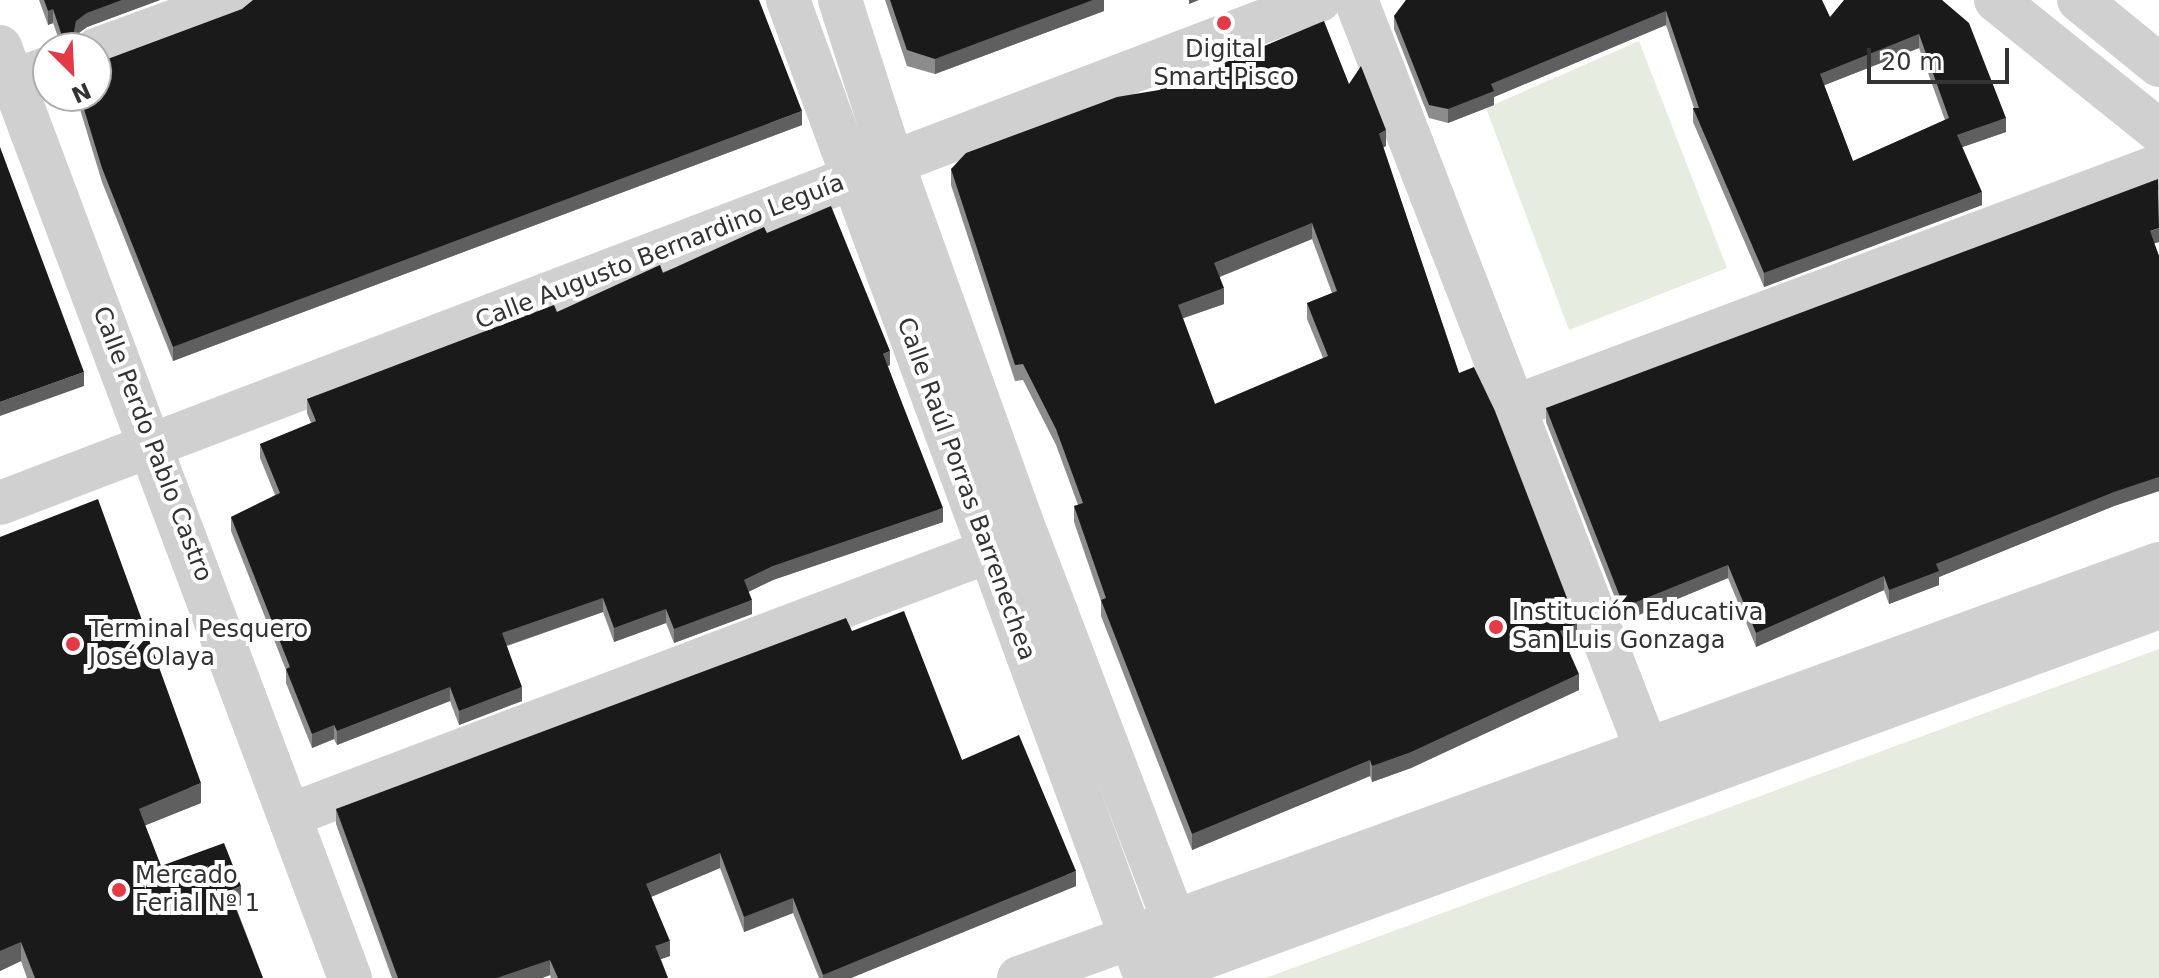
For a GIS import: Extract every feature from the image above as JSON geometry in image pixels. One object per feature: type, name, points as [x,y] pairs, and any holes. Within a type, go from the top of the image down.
[{"type":"street","points":[[112,44],[233,0]]},
{"type":"street","name":"Calle Raúl Porras Barrenechea","points":[[788,0],[872,170],[1008,544],[1142,964]]},
{"type":"street","name":"Calle Raúl Porras Barrenechea","points":[[840,0],[872,170]]},
{"type":"street","name":"Calle Augusto Bernardino Leguía","points":[[0,503],[1319,0]]},
{"type":"street","points":[[1356,0],[1655,770]]},
{"type":"street","points":[[1996,0],[2159,131]]},
{"type":"street","points":[[2079,0],[2159,65]]},
{"type":"street","name":"Calle Perdo Pablo Castro","points":[[20,65],[152,445],[293,814],[350,978]]},
{"type":"street","points":[[1514,407],[2159,166]]},
{"type":"street","points":[[293,814],[1008,544]]},
{"type":"street","name":"Calle Raúl Porras Barrenechea","points":[[1008,544],[1192,970]]},
{"type":"street","points":[[1019,978],[1142,964],[1192,970],[1655,770],[2159,564]]},
{"type":"street","points":[[1142,964],[1174,923],[2159,607]]},
{"type":"shaded area","points":[[1639,41],[1727,268],[1569,330],[1486,108]]},
{"type":"shaded area","points":[[2159,649],[2159,978],[1266,978]]},
{"type":"building","points":[[44,0],[122,0],[87,13],[76,21],[74,32],[61,32],[53,9],[48,11]]},
{"type":"building","points":[[253,0],[759,0],[802,111],[173,347],[102,168],[85,112],[112,112],[112,57],[242,9]]},
{"type":"building","points":[[890,0],[1093,0],[935,59],[907,50]]},
{"type":"building","points":[[1406,0],[1822,0],[1830,17],[1844,0],[1942,0],[1969,23],[2006,118],[1957,135],[1982,192],[1764,273],[1693,108],[1699,108],[1666,11],[1491,84],[1494,91],[1448,109],[1429,105],[1394,16]],"holes":[[[1919,34],[1949,118],[1853,161],[1820,74]]]},
{"type":"building","points":[[1324,21],[1349,84],[1361,66],[1386,130],[1379,134],[1459,373],[1474,367],[1495,411],[1577,624],[1560,631],[1579,674],[1411,752],[1372,766],[1370,760],[1192,834],[1101,600],[1106,598],[1074,506],[1083,503],[1056,429],[1023,364],[1015,365],[951,169],[966,153],[1117,97],[1159,90]],"holes":[[[1312,223],[1337,291],[1307,303],[1328,356],[1215,404],[1178,305],[1224,288],[1214,263]]]},
{"type":"building","points":[[0,147],[84,372],[0,402]]},
{"type":"building","points":[[2158,179],[2159,228],[2150,231],[2159,256],[2159,477],[1936,564],[1939,571],[1889,590],[1884,576],[1756,633],[1728,565],[1624,607],[1546,408]]},
{"type":"building","points":[[831,206],[890,351],[883,354],[943,508],[773,566],[744,580],[752,600],[674,629],[666,609],[614,628],[603,598],[502,633],[522,687],[459,711],[450,687],[337,731],[334,725],[312,734],[286,669],[290,667],[231,517],[280,493],[260,444],[316,421],[307,399],[554,305],[557,312],[660,265],[663,273],[764,227],[767,233]]},
{"type":"building","points":[[98,499],[201,783],[139,809],[161,866],[224,843],[241,886],[229,891],[263,978],[35,978],[21,942],[0,951],[0,537]]},
{"type":"building","points":[[904,611],[962,760],[1019,735],[1076,871],[823,975],[793,898],[744,917],[720,853],[646,884],[670,941],[655,946],[668,978],[558,978],[550,960],[497,978],[398,978],[336,809],[846,618],[852,631]]},
{"type":"place","name":"Digital Smart Pisco","points":[[1224,23]]},
{"type":"place","name":"Institución Educativa San Luis Gonzaga","points":[[1496,627]]},
{"type":"place","name":"Terminal Pesquero José Olaya","points":[[73,644]]},
{"type":"place","name":"Mercado Ferial Nº 1","points":[[119,890]]}]
